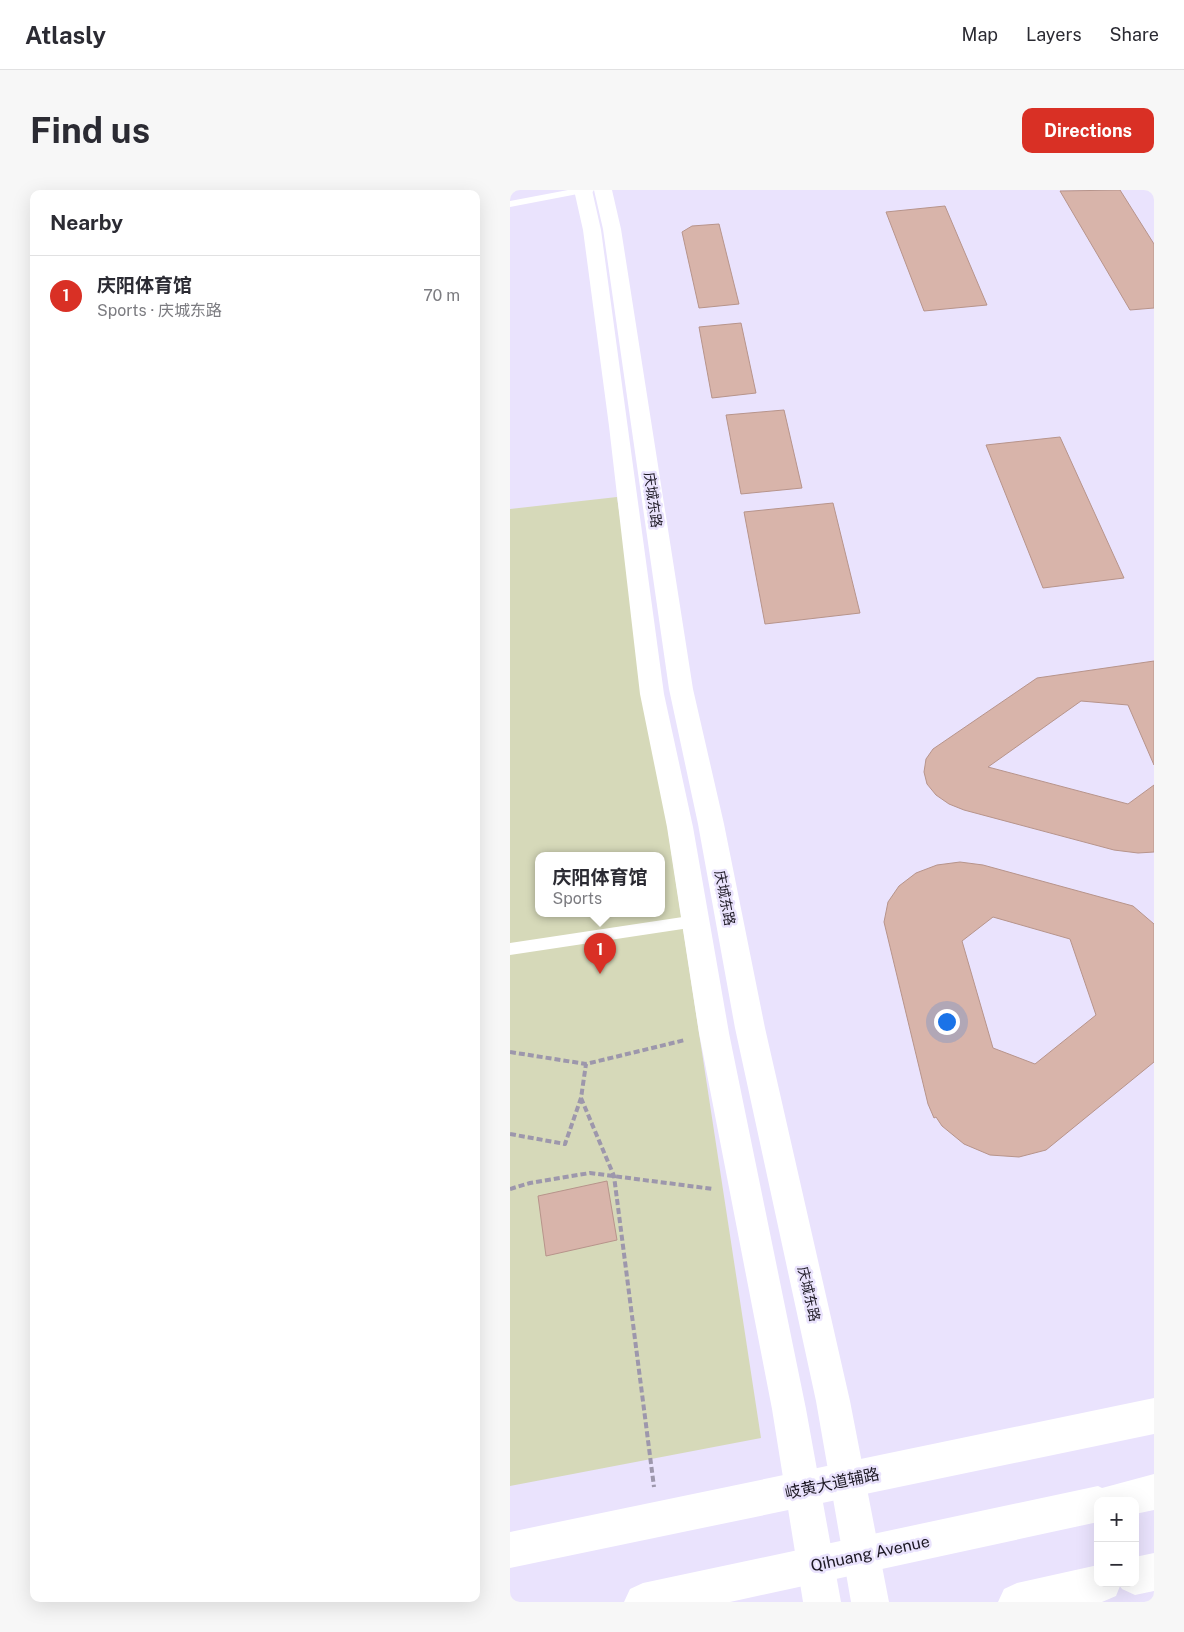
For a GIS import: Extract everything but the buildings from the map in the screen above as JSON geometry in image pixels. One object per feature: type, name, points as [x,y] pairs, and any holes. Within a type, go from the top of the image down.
[{"type":"street","name":"庆城东路","points":[[584,190],[592,230],[620,426],[652,694],[680,828],[714,1033],[803,1489],[822,1602]]},
{"type":"street","name":"庆城东路","points":[[603,190],[612,229],[681,689],[711,824],[750,1028],[833,1400],[870,1602]]},
{"type":"street","name":"岐黄大道辅路","points":[[510,1550],[1154,1416]]},
{"type":"street","points":[[1132,1497],[1154,1492]]},
{"type":"street","name":"Qihuang Avenue","points":[[643,1602],[1094,1505]]},
{"type":"street","points":[[1139,1575],[1154,1572]]},
{"type":"street","points":[[1017,1602],[1094,1585]]},
{"type":"lane","points":[[510,204],[584,190]]},
{"type":"lane","points":[[510,949],[696,922]]},
{"type":"path","points":[[510,1052],[586,1064],[714,1033]]},
{"type":"path","points":[[510,1134],[565,1144],[581,1098],[586,1064]]},
{"type":"path","points":[[581,1098],[614,1176],[658,1520]]},
{"type":"path","points":[[510,1189],[530,1183],[590,1173],[746,1194]]},
{"type":"green space","points":[[617,497],[761,1438],[510,1486],[510,509]]},
{"type":"place","name":"庆阳体育馆","points":[[600,974]]}]
